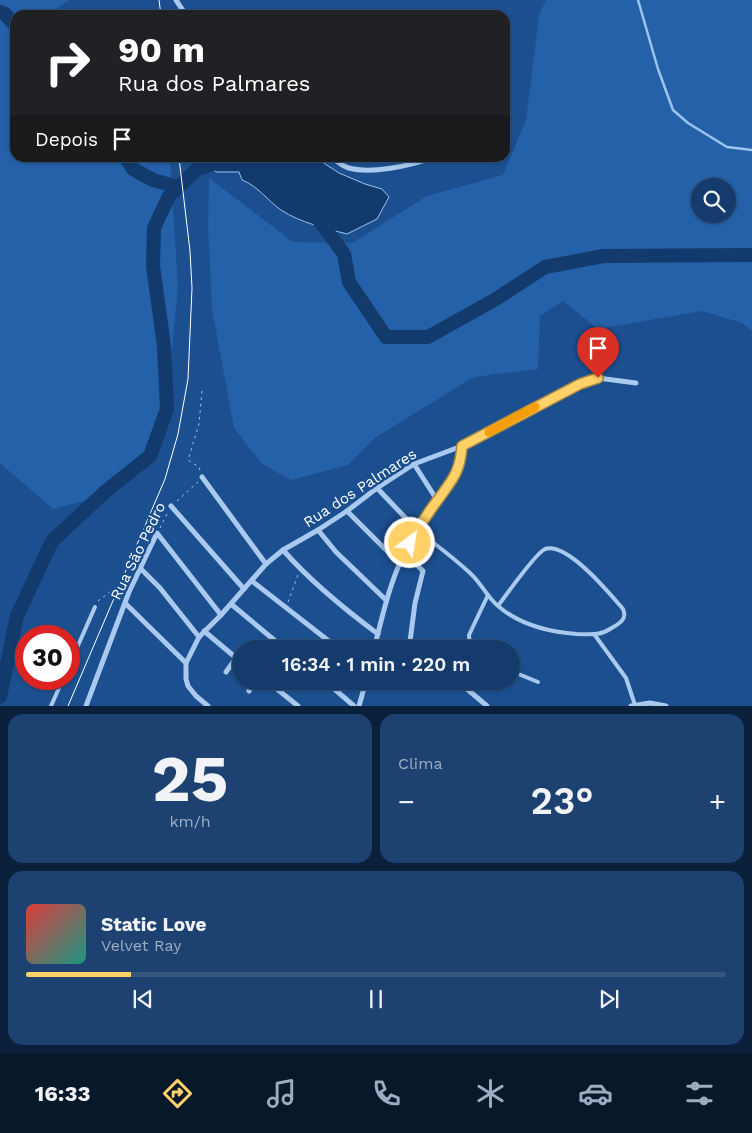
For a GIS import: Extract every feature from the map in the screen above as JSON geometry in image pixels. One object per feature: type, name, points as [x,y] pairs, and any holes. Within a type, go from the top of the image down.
[{"type":"street","points":[[339,162],[350,168],[375,169],[420,162]]},
{"type":"street","name":"Rua dos Palmares","points":[[186,663],[199,637],[266,564],[283,550],[347,511],[376,488],[414,464],[462,446],[538,405],[591,380],[598,378],[636,382]]},
{"type":"street","points":[[376,640],[386,600],[402,557],[417,530],[456,474],[462,457],[462,446]]},
{"type":"street","points":[[414,464],[438,500]]},
{"type":"street","points":[[202,478],[266,564]]},
{"type":"street","points":[[376,488],[417,530]]},
{"type":"street","points":[[171,506],[244,589]]},
{"type":"street","points":[[347,511],[400,564]]},
{"type":"street","points":[[318,530],[336,552],[386,600]]},
{"type":"street","points":[[157,533],[221,615]]},
{"type":"street","name":"Rua São Pedro","points":[[87,705],[129,592],[157,533]]},
{"type":"street","points":[[283,550],[300,570],[341,607],[378,634]]},
{"type":"street","points":[[402,557],[416,564],[423,571],[410,640]]},
{"type":"street","points":[[141,569],[160,588],[199,637]]},
{"type":"street","points":[[252,581],[328,640]]},
{"type":"street","points":[[125,603],[186,663],[188,686],[208,706]]},
{"type":"street","points":[[231,604],[274,640]]},
{"type":"street","points":[[204,631],[232,655]]},
{"type":"street","points":[[226,672],[232,664]]},
{"type":"street","points":[[278,690],[298,706]]},
{"type":"street","points":[[335,690],[354,706]]},
{"type":"street","points":[[359,706],[363,690]]},
{"type":"street","points":[[468,690],[487,706]]},
{"type":"street","points":[[634,705],[650,703],[666,706]]},
{"type":"lane","points":[[417,530],[473,575],[498,606],[518,619],[550,631],[594,634],[603,633],[623,620],[625,614],[623,609],[594,575],[573,559],[552,548],[545,549],[534,558],[498,606]]},
{"type":"lane","points":[[469,640],[469,635],[488,595]]},
{"type":"lane","points":[[80,641],[95,607]]},
{"type":"lane","points":[[594,634],[626,678],[634,705]]},
{"type":"lane","points":[[520,675],[538,682]]},
{"type":"lane","points":[[51,706],[58,690]]},
{"type":"path","points":[[202,391],[199,424],[188,460],[199,467],[202,478]]},
{"type":"path","name":"Rua São Pedro","points":[[157,533],[171,506],[202,478]]},
{"type":"path","points":[[286,607],[300,570]]},
{"type":"path","points":[[95,607],[98,601],[115,588],[120,586],[128,589],[129,592]]},
{"type":"shaded area","points":[[0,0],[69,0],[55,10],[10,10],[10,162],[170,162],[178,287],[164,431],[118,492],[53,509],[0,463]]},
{"type":"shaded area","points":[[546,0],[752,0],[752,331],[742,323],[702,311],[598,329],[563,301],[540,316],[538,369],[474,377],[376,437],[348,465],[291,480],[262,464],[234,428],[212,309],[208,226],[209,178],[293,242],[352,243],[427,196],[503,175],[526,120],[539,15]]},
{"type":"shaded area","points":[[207,162],[322,162],[339,173],[382,189],[389,197],[377,219],[347,234],[313,225],[289,215],[253,186],[242,180],[239,172],[216,172]]},
{"type":"waterway","points":[[638,0],[658,69],[673,110],[688,123],[727,147],[752,150]]},
{"type":"waterway","points":[[0,12],[10,20]]},
{"type":"waterway","points":[[129,162],[133,169],[153,180],[178,187]]},
{"type":"waterway","points":[[0,697],[17,616],[52,541],[106,491],[150,456],[167,409],[164,346],[153,266],[154,228],[169,196],[197,169],[218,162]]},
{"type":"waterway","points":[[311,214],[319,220],[344,254],[349,282],[386,337],[428,337],[496,299],[545,267],[603,256],[752,255]]},
{"type":"tram line","points":[[159,0],[160,10]]},
{"type":"tram line","points":[[68,706],[165,479],[178,434],[188,379],[192,288],[190,251],[179,162]]},
{"type":"slow traffic","points":[[489,432],[535,407]]},
{"type":"route","points":[[410,543],[417,530],[454,479],[462,457],[462,446],[580,384],[598,378]]}]
